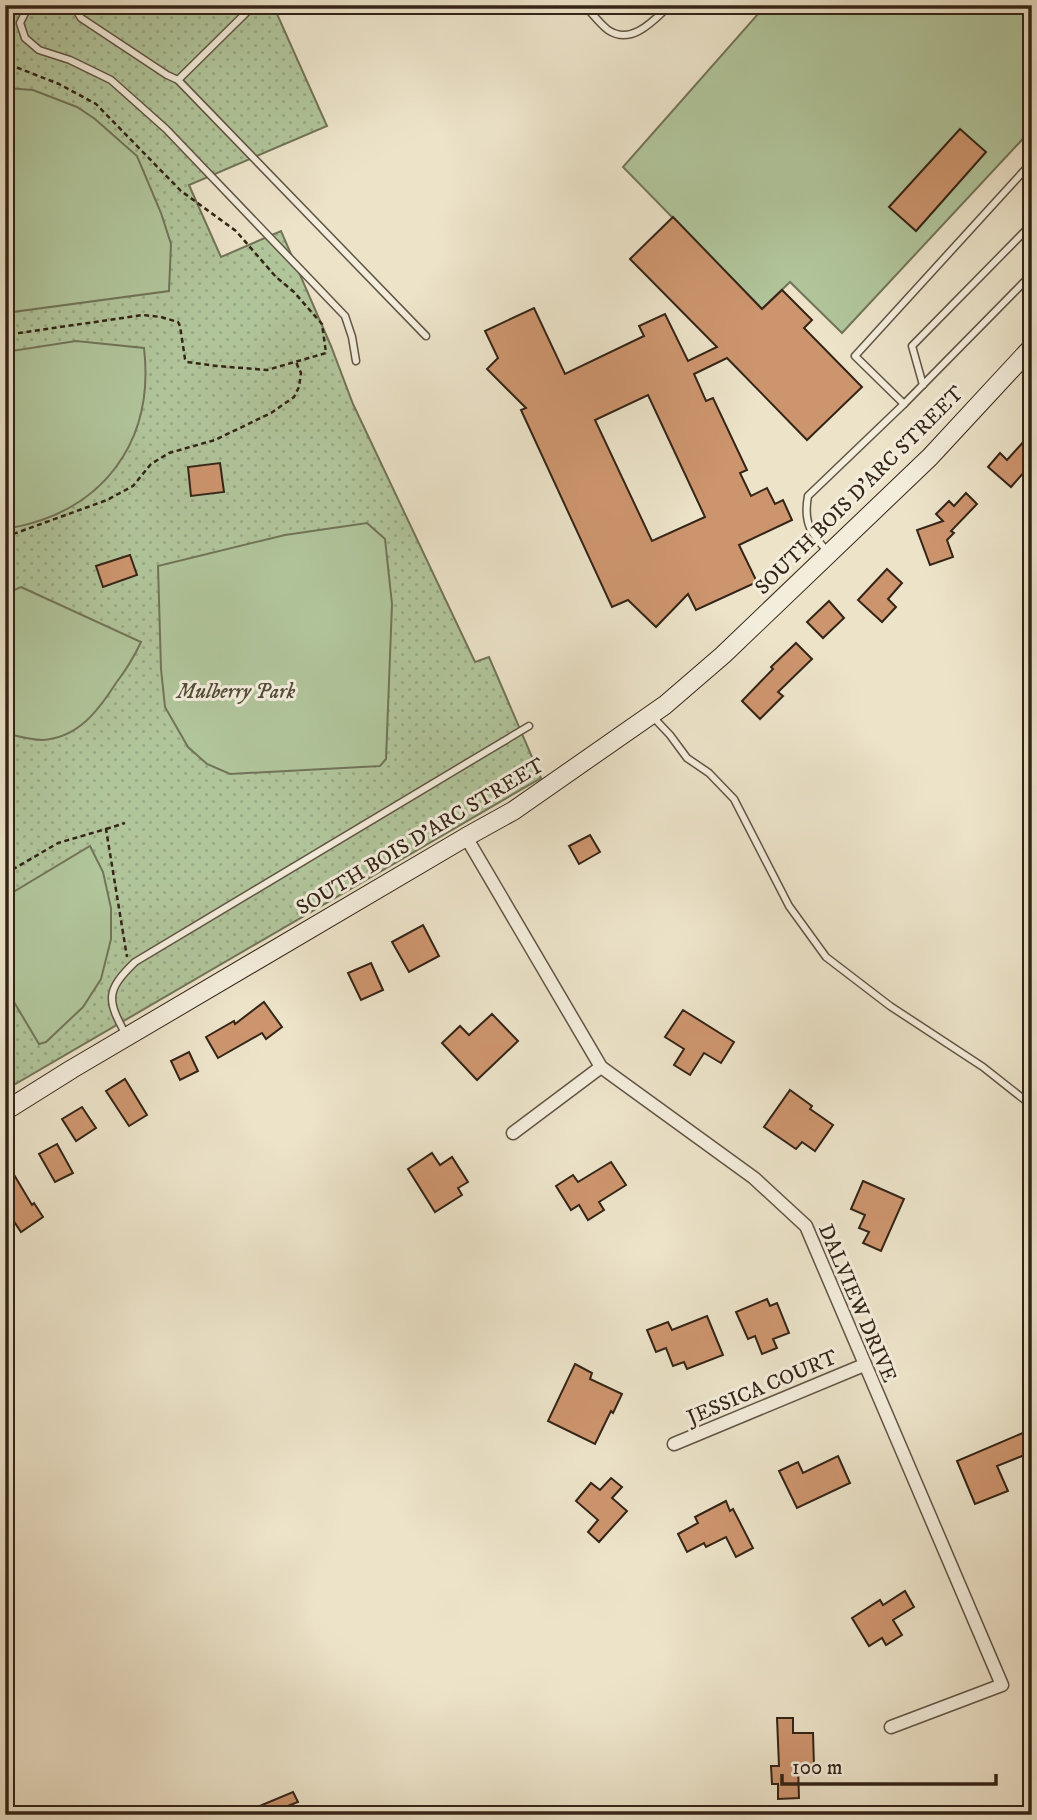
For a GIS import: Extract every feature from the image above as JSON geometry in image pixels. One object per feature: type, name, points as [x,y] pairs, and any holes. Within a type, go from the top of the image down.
[{"type":"main road","name":"SOUTH BOIS D'ARC STREET","points":[[5,1111],[127,1036],[513,811],[652,716],[723,655],[930,457],[1032,347]]},
{"type":"street","name":"DALVIEW DRIVE","points":[[466,837],[601,1067],[754,1178],[806,1226],[1002,1685],[891,1727]]},
{"type":"street","points":[[513,1133],[601,1067]]},
{"type":"street","name":"JESSICA COURT","points":[[674,1444],[864,1365]]},
{"type":"lane","points":[[29,5],[20,23],[25,38],[39,50],[70,60],[110,80],[166,129],[345,316],[356,361]]},
{"type":"lane","points":[[73,5],[81,18],[178,80],[426,336]]},
{"type":"lane","points":[[178,80],[254,5]]},
{"type":"lane","points":[[584,5],[609,31],[626,36],[645,29],[670,5]]},
{"type":"lane","points":[[653,5],[662,13]]},
{"type":"lane","points":[[904,404],[855,356],[1032,162]]},
{"type":"lane","points":[[922,385],[912,346],[1032,224]]},
{"type":"lane","points":[[830,554],[813,536],[808,523],[808,496],[904,404],[1032,274]]},
{"type":"lane","points":[[652,716],[687,758],[709,773],[734,799],[789,906],[826,957],[890,1006],[983,1066],[1026,1101],[1032,1111]]},
{"type":"lane","points":[[127,1036],[113,1011],[111,999],[121,976],[135,962],[529,726]]},
{"type":"path","points":[[5,56],[13,66],[58,84],[96,104],[181,191],[236,231],[276,277],[294,292],[323,324],[326,353],[267,370],[187,362],[178,322],[143,315],[5,335]]},
{"type":"path","points":[[5,537],[107,500],[133,486],[151,464],[169,453],[215,440],[271,413],[294,397],[299,387],[300,373],[296,362]]},
{"type":"path","points":[[5,874],[58,843],[125,823]]},
{"type":"path","points":[[106,829],[130,967]]},
{"type":"green space","name":"Mulberry Park","points":[[5,5],[273,5],[327,126],[189,185],[221,257],[281,231],[353,404],[475,662],[489,657],[541,778],[5,1090]]},
{"type":"green space","points":[[766,5],[1032,5],[1032,129],[842,333],[790,282],[762,309],[623,167]]},
{"type":"green space","points":[[5,88],[33,90],[77,107],[137,156],[171,244],[169,291],[5,313]]},
{"type":"green space","points":[[76,341],[144,348],[145,382],[141,413],[131,442],[116,467],[96,488],[72,506],[44,519],[11,528],[5,515],[5,352]]},
{"type":"green space","points":[[367,523],[385,539],[392,604],[386,759],[380,766],[230,774],[207,764],[188,747],[165,707],[161,669],[158,566],[285,535]]},
{"type":"green space","points":[[21,587],[141,642],[94,713],[76,728],[55,738],[37,740],[5,733],[5,594]]},
{"type":"green space","points":[[90,846],[103,872],[111,908],[111,939],[101,979],[83,1007],[46,1042],[39,1044],[5,987],[5,897]]},
{"type":"building","points":[[960,129],[986,152],[916,231],[889,207]]},
{"type":"building","points":[[673,217],[762,309],[782,290],[812,320],[804,328],[862,387],[807,440],[727,358],[694,374],[706,401],[713,398],[747,470],[740,473],[751,496],[767,488],[775,504],[783,500],[792,520],[739,545],[757,582],[696,610],[688,594],[656,627],[628,600],[612,607],[521,410],[526,408],[487,369],[498,358],[485,331],[534,308],[565,374],[644,336],[639,326],[665,314],[688,361],[717,347],[630,259]],"holes":[[[648,395],[705,517],[652,541],[595,420]]]},
{"type":"building","points":[[1026,439],[1032,444],[1032,463],[1011,487],[988,467],[1000,453],[1007,460]]},
{"type":"building","points":[[220,463],[224,492],[191,496],[188,467]]},
{"type":"building","points":[[966,493],[977,504],[951,531],[954,533],[947,540],[953,557],[930,565],[917,530],[943,521],[936,514],[949,501],[954,506]]},
{"type":"building","points":[[130,555],[137,575],[103,587],[96,566]]},
{"type":"building","points":[[887,569],[902,583],[888,599],[896,607],[882,622],[858,600]]},
{"type":"building","points":[[829,601],[844,618],[823,638],[807,622]]},
{"type":"building","points":[[796,643],[812,659],[778,692],[783,696],[760,719],[742,701]]},
{"type":"building","points":[[590,835],[600,852],[579,864],[569,846]]},
{"type":"building","points":[[423,925],[439,956],[409,972],[392,942]]},
{"type":"building","points":[[371,963],[383,990],[361,1000],[348,973]]},
{"type":"building","points":[[264,1002],[282,1027],[266,1039],[262,1033],[218,1058],[206,1037],[234,1021],[235,1024]]},
{"type":"building","points":[[683,1010],[734,1042],[721,1063],[704,1053],[690,1075],[674,1065],[684,1049],[665,1037]]},
{"type":"building","points":[[492,1014],[518,1041],[477,1080],[442,1043],[460,1026],[469,1035]]},
{"type":"building","points":[[189,1052],[198,1071],[180,1080],[171,1061]]},
{"type":"building","points":[[125,1079],[147,1115],[129,1126],[106,1091]]},
{"type":"building","points":[[790,1090],[812,1106],[810,1109],[833,1125],[815,1151],[802,1142],[796,1149],[764,1127]]},
{"type":"building","points":[[82,1107],[96,1128],[76,1141],[62,1119]]},
{"type":"building","points":[[57,1144],[73,1173],[55,1182],[39,1154]]},
{"type":"building","points":[[432,1153],[440,1165],[452,1157],[468,1182],[458,1188],[462,1195],[435,1212],[408,1169]]},
{"type":"building","points":[[611,1162],[626,1185],[599,1202],[604,1210],[588,1220],[579,1205],[571,1210],[556,1186],[573,1175],[578,1182]]},
{"type":"building","points":[[13,1173],[32,1205],[34,1203],[43,1217],[21,1232],[5,1208],[5,1178]]},
{"type":"building","points":[[863,1181],[904,1199],[881,1251],[863,1243],[869,1232],[859,1228],[865,1215],[851,1209]]},
{"type":"building","points":[[767,1299],[770,1306],[777,1303],[789,1333],[773,1339],[777,1348],[762,1354],[755,1336],[748,1339],[736,1312]]},
{"type":"building","points":[[707,1316],[723,1355],[687,1369],[684,1362],[673,1366],[666,1348],[656,1352],[647,1330],[668,1322],[672,1330]]},
{"type":"building","points":[[575,1364],[592,1373],[590,1379],[622,1394],[595,1444],[548,1421]]},
{"type":"building","points":[[1025,1432],[1032,1452],[997,1466],[1008,1491],[975,1504],[957,1461]]},
{"type":"building","points":[[838,1456],[850,1483],[797,1508],[779,1471],[798,1462],[803,1473]]},
{"type":"building","points":[[611,1478],[622,1487],[612,1498],[627,1511],[599,1542],[588,1532],[598,1520],[576,1501],[591,1483],[600,1490]]},
{"type":"building","points":[[726,1501],[753,1548],[736,1557],[726,1537],[706,1547],[704,1543],[687,1552],[678,1534],[698,1523],[695,1517]]},
{"type":"building","points":[[905,1591],[914,1607],[893,1620],[902,1635],[886,1645],[882,1638],[869,1646],[852,1618],[880,1600],[883,1605]]},
{"type":"building","points":[[777,1718],[793,1718],[793,1733],[813,1733],[814,1766],[798,1766],[799,1798],[778,1799],[778,1784],[772,1784],[771,1766],[779,1766]]},
{"type":"building","points":[[293,1792],[298,1802],[275,1811],[277,1815],[238,1815]]}]
